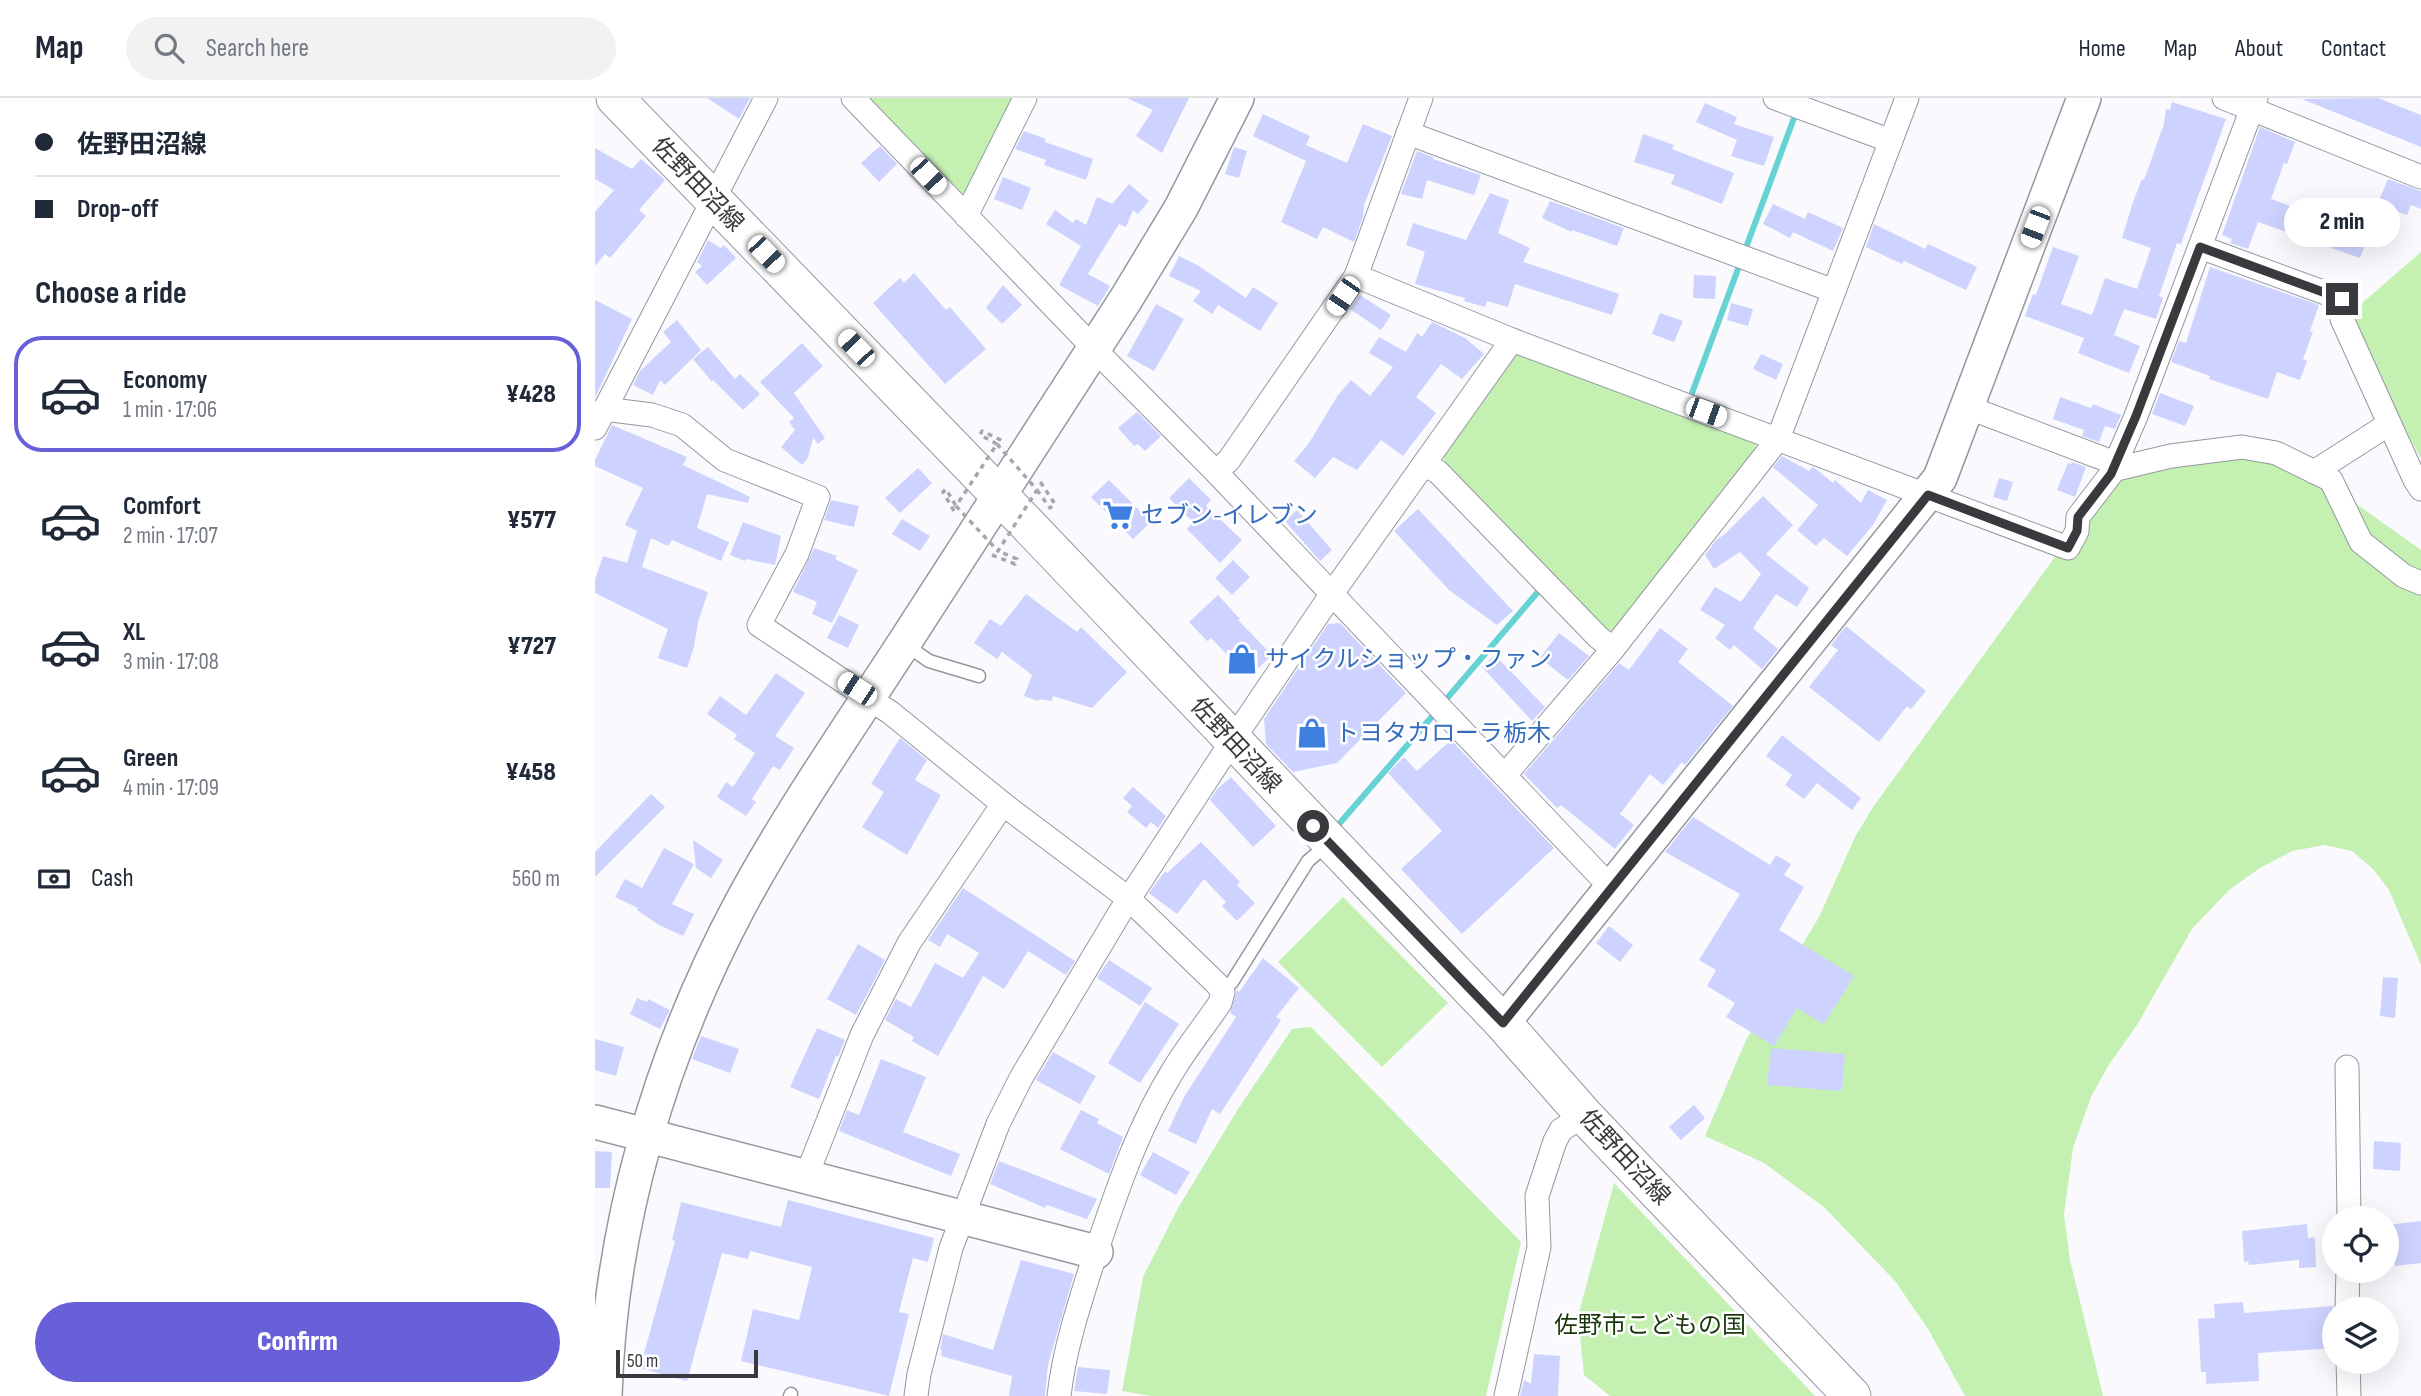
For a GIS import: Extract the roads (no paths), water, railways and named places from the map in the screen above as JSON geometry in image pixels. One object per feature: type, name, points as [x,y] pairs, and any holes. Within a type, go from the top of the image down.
[{"type":"main road","name":"佐野田沼線","points":[[615,98],[1503,1023],[1584,1115],[1852,1396]]},
{"type":"street","points":[[599,419],[766,98]]},
{"type":"street","points":[[853,98],[1216,472],[1600,876],[1614,887]]},
{"type":"street","points":[[966,216],[1025,98]]},
{"type":"street","points":[[605,1396],[619,1263],[636,1170],[691,1011],[740,905],[774,845],[1181,208],[1237,98]]},
{"type":"street","points":[[1216,472],[1229,460],[1356,276],[1421,98]]},
{"type":"street","points":[[1775,98],[1891,141]]},
{"type":"street","points":[[1505,775],[1613,649],[1778,439],[1907,98]]},
{"type":"street","points":[[1503,1023],[1940,478],[2084,98]]},
{"type":"street","points":[[2224,98],[2254,103],[2421,177]]},
{"type":"street","points":[[1356,276],[1512,340],[2068,548],[2077,531],[2078,517],[2114,466],[2141,403],[2254,103]]},
{"type":"street","points":[[1408,133],[1834,291]]},
{"type":"street","points":[[2200,247],[2342,299],[2341,319],[2421,489]]},
{"type":"street","points":[[916,1396],[919,1374],[951,1248],[998,1125],[1021,1078],[1062,1007],[1232,741],[1331,595],[1512,340]]},
{"type":"street","points":[[1967,407],[2114,466],[2242,447],[2276,453],[2330,480],[2361,542],[2403,576],[2421,583]]},
{"type":"street","points":[[599,419],[652,415],[682,425],[725,460],[818,497],[797,554],[759,625],[869,698],[1129,900],[1223,992],[1220,1003],[1173,1070],[1142,1129],[1121,1178],[1062,1367],[1059,1396]]},
{"type":"street","points":[[2314,472],[2389,424]]},
{"type":"street","points":[[1425,465],[1438,472],[1598,637],[1613,649]]},
{"type":"street","points":[[806,1177],[862,1035],[909,943],[1003,804]]},
{"type":"street","points":[[2347,1067],[2349,1206]]},
{"type":"street","points":[[1506,1396],[1539,1247],[1537,1196],[1561,1129],[1584,1115]]},
{"type":"street","points":[[595,1122],[1096,1252]]},
{"type":"street","points":[[2348,1374],[2349,1396]]},
{"type":"lane","points":[[904,643],[929,661],[979,676]]},
{"type":"lane","points":[[1223,992],[1232,982],[1308,861],[1329,843]]},
{"type":"waterway","points":[[1692,393],[1797,110]]},
{"type":"waterway","points":[[1443,703],[1537,593]]},
{"type":"waterway","points":[[1339,824],[1436,712]]},
{"type":"place","name":"セブン-イレブン","points":[[1118,515]]},
{"type":"place","name":"サイクルショップ・ファン","points":[[1242,659]]},
{"type":"place","name":"トヨタカローラ栃木","points":[[1312,733]]},
{"type":"park label","name":"佐野市こどもの国","points":[[1650,1325]]}]
